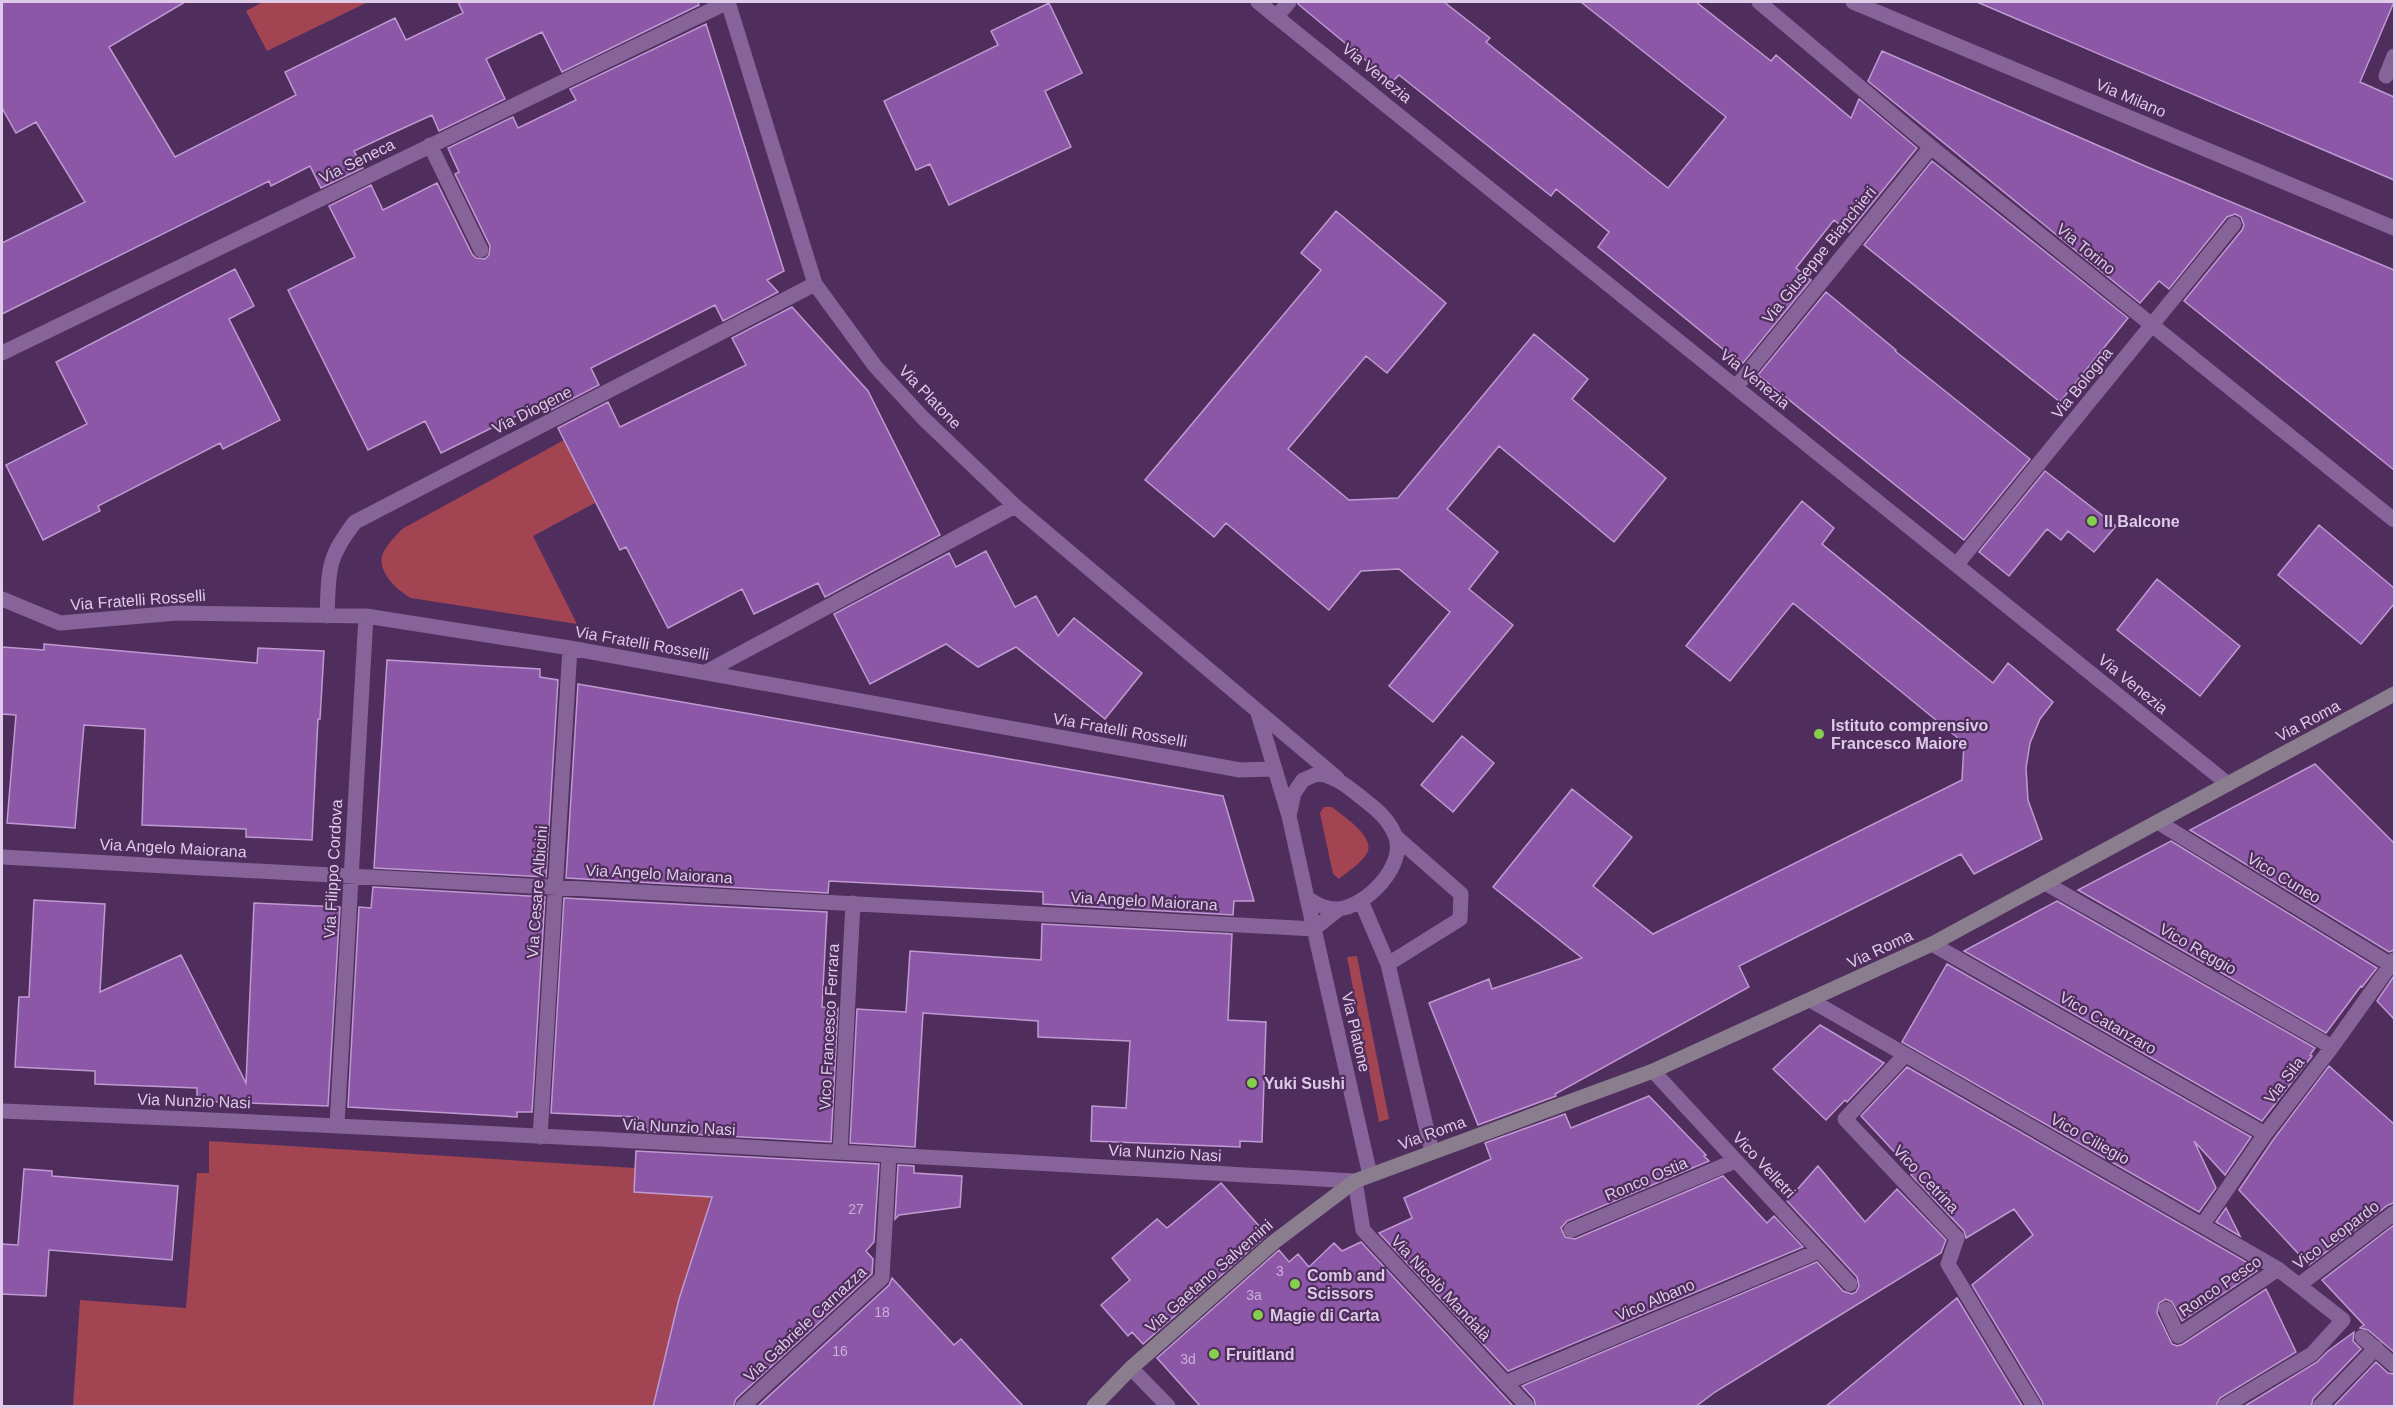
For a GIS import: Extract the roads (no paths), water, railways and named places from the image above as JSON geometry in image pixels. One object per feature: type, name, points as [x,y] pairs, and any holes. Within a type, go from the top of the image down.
[{"type":"main road","name":"Via Roma","points":[[1355,1181],[1653,1071],[1932,945],[2394,694]]},
{"type":"main road","name":"Via Gaetano Salvemini","points":[[1094,1407],[1131,1368],[1274,1242],[1355,1181]]},
{"type":"street","name":"Via Seneca","points":[[2,353],[728,2]]},
{"type":"street","name":"Via Platone","points":[[728,2],[816,284],[875,366],[915,410],[1015,506],[1337,778]]},
{"type":"street","name":"Via Venezia","points":[[1258,2],[2228,784]]},
{"type":"street","points":[[1277,16],[1289,2]]},
{"type":"street","name":"Via Torino","points":[[1759,2],[1931,147],[2394,520]]},
{"type":"street","name":"Via Milano","points":[[1853,2],[2394,228]]},
{"type":"street","points":[[2386,76],[2394,56]]},
{"type":"street","points":[[430,145],[481,250]]},
{"type":"street","name":"Via Giuseppe Bianchieri","points":[[1736,387],[1931,147]]},
{"type":"street","name":"Via Bologna","points":[[1957,564],[2234,224]]},
{"type":"street","name":"Via Diogene","points":[[327,615],[330,565],[338,544],[355,522],[816,284]]},
{"type":"street","points":[[706,672],[1015,506]]},
{"type":"street","name":"Via Fratelli Rosselli","points":[[2,599],[60,623],[177,613],[366,616],[570,648],[1240,770],[1275,769]]},
{"type":"street","name":"Via Filippo Cordova","points":[[337,1124],[366,616]]},
{"type":"street","name":"Via Cesare Albicini","points":[[540,1137],[570,648]]},
{"type":"street","points":[[1258,713],[1289,816],[1307,898],[1324,909],[1340,909]]},
{"type":"street","points":[[1289,816],[1294,793],[1303,780],[1319,773],[1337,778],[1382,814],[1396,837],[1461,894],[1460,919],[1388,964]]},
{"type":"street","name":"Vico Cuneo","points":[[2158,822],[2393,962]]},
{"type":"street","points":[[1314,929],[1340,909],[1361,901],[1383,883],[1395,860],[1396,837]]},
{"type":"street","name":"Via Angelo Maiorana","points":[[2,857],[1314,929]]},
{"type":"street","name":"Vico Reggio","points":[[2045,883],[2332,1047]]},
{"type":"street","name":"Via Platone","points":[[1307,898],[1370,1175]]},
{"type":"street","points":[[1361,901],[1388,964],[1432,1152]]},
{"type":"street","name":"Vico Francesco Ferrara","points":[[840,1152],[853,903]]},
{"type":"street","name":"Vico Catanzaro","points":[[1932,945],[2265,1134]]},
{"type":"street","name":"Via Sila","points":[[2203,1224],[2265,1134],[2332,1047],[2393,962]]},
{"type":"street","name":"Vico Ciliegio","points":[[1812,1000],[2278,1269],[2343,1320],[2312,1354],[2225,1407]]},
{"type":"street","name":"Vico Cetrina","points":[[1905,1055],[1845,1119],[1957,1238],[1948,1264],[2034,1407]]},
{"type":"street","name":"Vico Velletri","points":[[1653,1071],[1850,1284]]},
{"type":"street","name":"Via Nunzio Nasi","points":[[2,1111],[337,1124],[1355,1181]]},
{"type":"street","name":"Via Gabriele Carnazza","points":[[743,1407],[882,1278],[889,1155]]},
{"type":"street","name":"Ronco Ostia","points":[[1571,1230],[1735,1161]]},
{"type":"street","name":"Via Nicolò Mandalà","points":[[1355,1181],[1363,1230],[1527,1407]]},
{"type":"street","name":"Vico Leopardo","points":[[2299,1285],[2394,1213]]},
{"type":"street","name":"Vico Albano","points":[[1505,1383],[1819,1251]]},
{"type":"street","name":"Ronco Pesco","points":[[2166,1309],[2178,1336],[2278,1269]]},
{"type":"street","points":[[2362,1337],[2394,1365]]},
{"type":"street","points":[[2320,1407],[2376,1348]]},
{"type":"street","points":[[1131,1368],[1168,1407]]},
{"type":"place","name":"Il Balcone","points":[[2092,521]]},
{"type":"place","name":"Istituto comprensivo Francesco Maiore","points":[[1819,734]]},
{"type":"place","name":"Yuki Sushi","points":[[1252,1083]]},
{"type":"place","name":"Comb and Scissors","points":[[1295,1284]]},
{"type":"place","name":"Magie di Carta","points":[[1258,1315]]},
{"type":"place","name":"Fruitland","points":[[1214,1354]]}]
